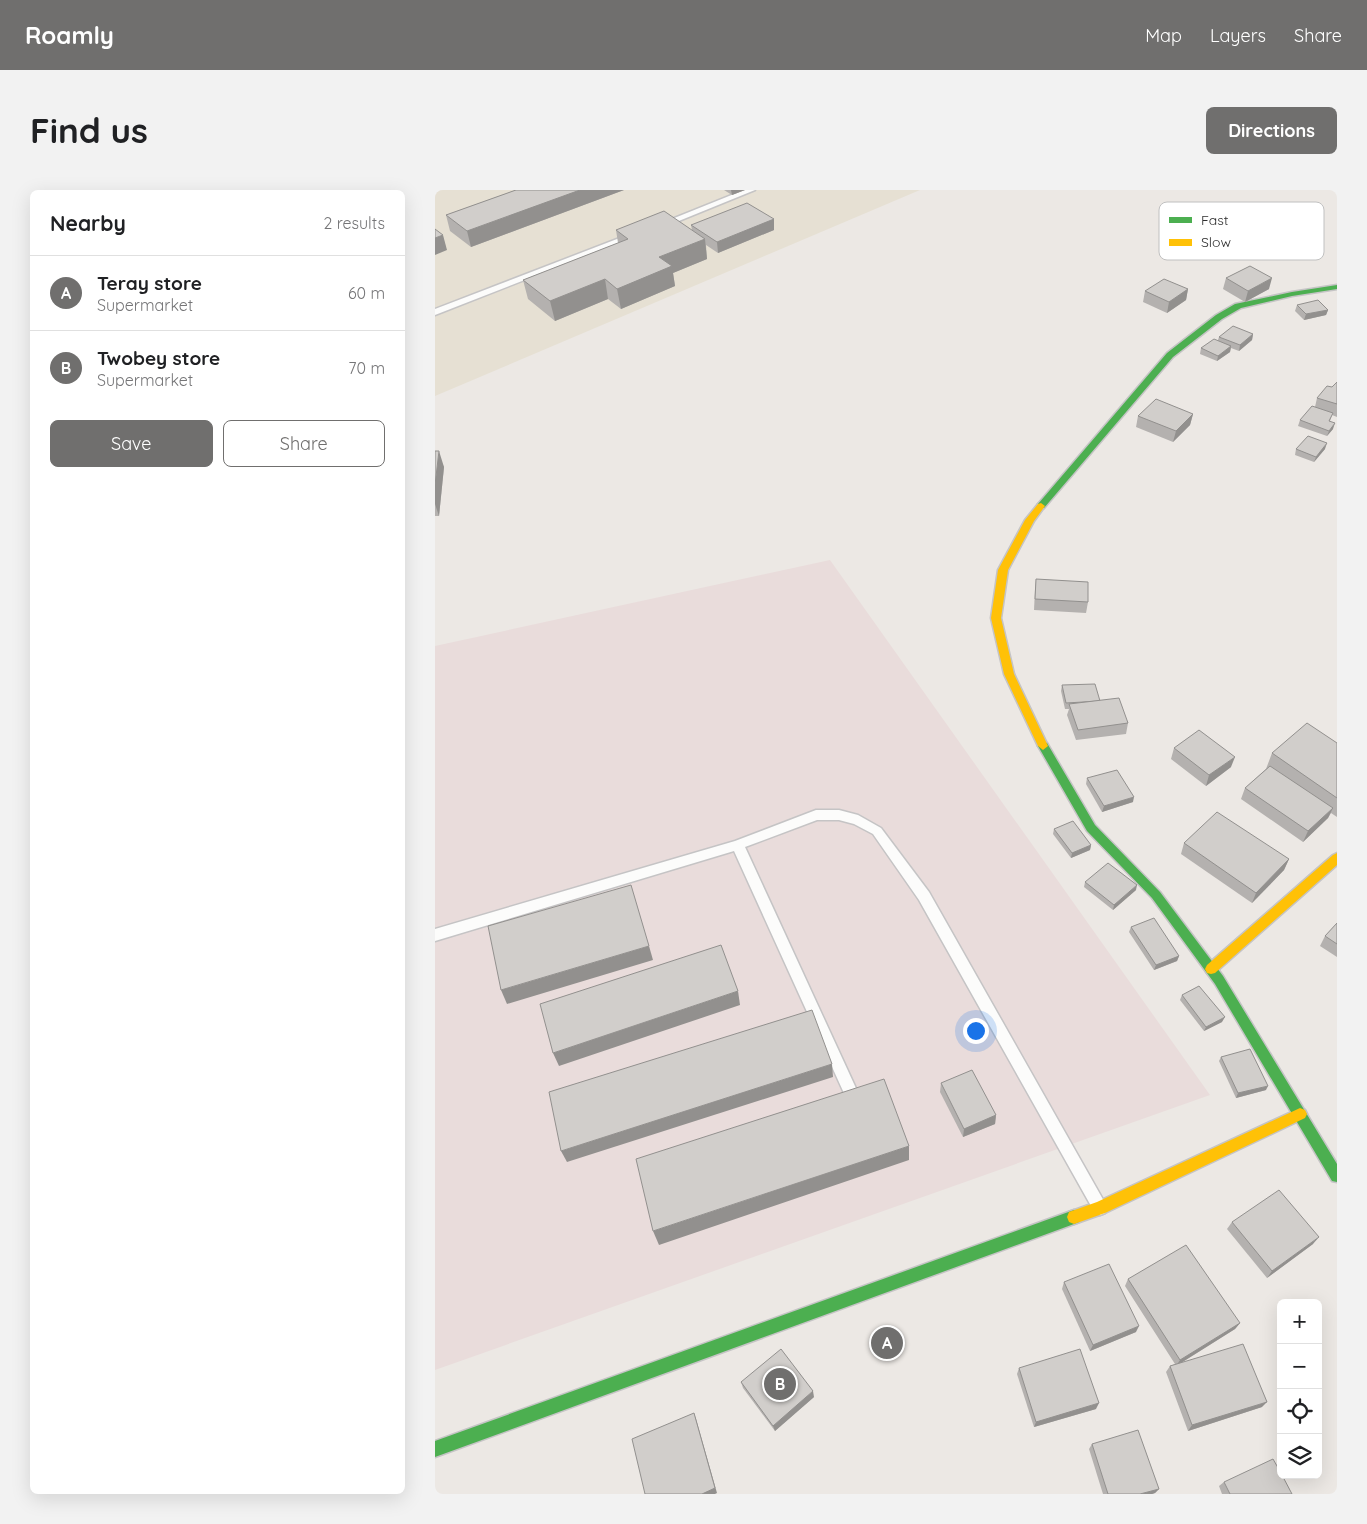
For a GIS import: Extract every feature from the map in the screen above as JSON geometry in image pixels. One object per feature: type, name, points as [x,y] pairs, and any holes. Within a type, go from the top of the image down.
[{"type":"street","points":[[1337,287],[1292,294],[1238,306],[1170,355],[1099,436],[1030,520],[1003,570],[995,618],[1009,674],[1050,760],[1091,828],[1156,895],[1211,969],[1337,1176]]},
{"type":"street","points":[[1211,969],[1337,858]]},
{"type":"street","points":[[435,1449],[1100,1208],[1300,1114]]},
{"type":"lane","points":[[657,226],[751,190]]},
{"type":"lane","points":[[435,312],[638,234]]},
{"type":"lane","points":[[435,935],[738,845],[816,815],[839,815],[858,820],[877,831],[924,896],[1100,1208]]},
{"type":"lane","points":[[738,845],[853,1096]]},
{"type":"shaded area","points":[[435,190],[920,190],[435,396]]},
{"type":"shaded area","points":[[830,560],[1210,1095],[435,1370],[435,646]]},
{"type":"building","points":[[516,190],[580,190],[467,231],[446,215]]},
{"type":"building","points":[[747,203],[774,219],[717,242],[691,225]]},
{"type":"building","points":[[664,211],[705,239],[659,257],[672,266],[617,289],[605,279],[550,301],[523,280],[628,239],[616,230]]},
{"type":"building","points":[[435,229],[443,235],[435,238]]},
{"type":"building","points":[[1250,266],[1272,278],[1248,291],[1226,278]]},
{"type":"building","points":[[1164,279],[1188,289],[1169,302],[1145,291]]},
{"type":"building","points":[[1318,300],[1328,310],[1306,314],[1297,305]]},
{"type":"building","points":[[1233,326],[1253,334],[1240,345],[1219,337]]},
{"type":"building","points":[[1214,339],[1231,346],[1218,356],[1201,348]]},
{"type":"building","points":[[1337,382],[1337,404],[1317,398],[1327,386],[1332,387]]},
{"type":"building","points":[[1156,399],[1193,414],[1176,431],[1138,416]]},
{"type":"building","points":[[1312,406],[1333,413],[1329,421],[1335,423],[1329,431],[1300,420]]},
{"type":"building","points":[[1308,436],[1327,443],[1316,457],[1296,449]]},
{"type":"building","points":[[435,451],[439,451],[435,485]]},
{"type":"building","points":[[1036,579],[1088,582],[1088,602],[1035,599]]},
{"type":"building","points":[[1095,684],[1100,701],[1066,703],[1062,685]]},
{"type":"building","points":[[1119,698],[1128,723],[1078,730],[1069,704]]},
{"type":"building","points":[[1307,723],[1337,743],[1337,798],[1272,753]]},
{"type":"building","points":[[1199,730],[1235,757],[1209,775],[1174,748]]},
{"type":"building","points":[[1270,766],[1333,808],[1308,831],[1245,788]]},
{"type":"building","points":[[1117,770],[1134,797],[1104,806],[1087,778]]},
{"type":"building","points":[[1217,812],[1289,859],[1256,893],[1184,843]]},
{"type":"building","points":[[1073,821],[1091,845],[1072,853],[1054,829]]},
{"type":"building","points":[[1108,863],[1137,885],[1114,905],[1085,882]]},
{"type":"building","points":[[631,885],[649,946],[501,990],[488,926]]},
{"type":"building","points":[[1154,918],[1179,956],[1156,965],[1131,927]]},
{"type":"building","points":[[1337,923],[1337,944],[1325,936]]},
{"type":"building","points":[[721,945],[738,991],[553,1053],[540,1004]]},
{"type":"building","points":[[1199,986],[1225,1017],[1206,1027],[1182,995]]},
{"type":"building","points":[[812,1010],[832,1064],[561,1151],[549,1092]]},
{"type":"building","points":[[1250,1049],[1268,1086],[1238,1093],[1221,1057]]},
{"type":"building","points":[[972,1070],[996,1115],[964,1129],[941,1083]]},
{"type":"building","points":[[884,1079],[909,1146],[653,1231],[636,1159]]},
{"type":"building","points":[[1279,1190],[1319,1237],[1272,1271],[1232,1222]]},
{"type":"building","points":[[1186,1245],[1240,1323],[1180,1360],[1128,1279]]},
{"type":"building","points":[[1109,1264],[1139,1326],[1093,1345],[1064,1282]]},
{"type":"building","points":[[1243,1344],[1267,1402],[1192,1425],[1170,1366]]},
{"type":"building","points":[[781,1349],[813,1391],[773,1426],[741,1382]]},
{"type":"building","points":[[1080,1349],[1099,1403],[1036,1422],[1019,1368]]},
{"type":"building","points":[[694,1413],[715,1488],[702,1494],[645,1494],[632,1439]]},
{"type":"building","points":[[1138,1430],[1159,1489],[1140,1494],[1108,1494],[1092,1444]]},
{"type":"building","points":[[1273,1459],[1277,1466],[1277,1479],[1284,1479],[1292,1494],[1230,1494],[1224,1482]]},
{"type":"traffic: fast","points":[[1041,506],[1170,355],[1219,317],[1238,306],[1292,294],[1337,287]]},
{"type":"traffic: fast","points":[[1043,746],[1091,828],[1156,895],[1219,980],[1337,1176]]},
{"type":"traffic: fast","points":[[435,1449],[1074,1217]]},
{"type":"traffic: slow","points":[[1041,506],[1030,520],[1003,570],[996,618],[1009,674],[1043,746]]},
{"type":"traffic: slow","points":[[1211,969],[1337,858]]},
{"type":"traffic: slow","points":[[1074,1217],[1100,1208],[1300,1114]]},
{"type":"place","name":"Teray store","points":[[887,1343]]},
{"type":"place","name":"Twobey store","points":[[780,1384]]}]
